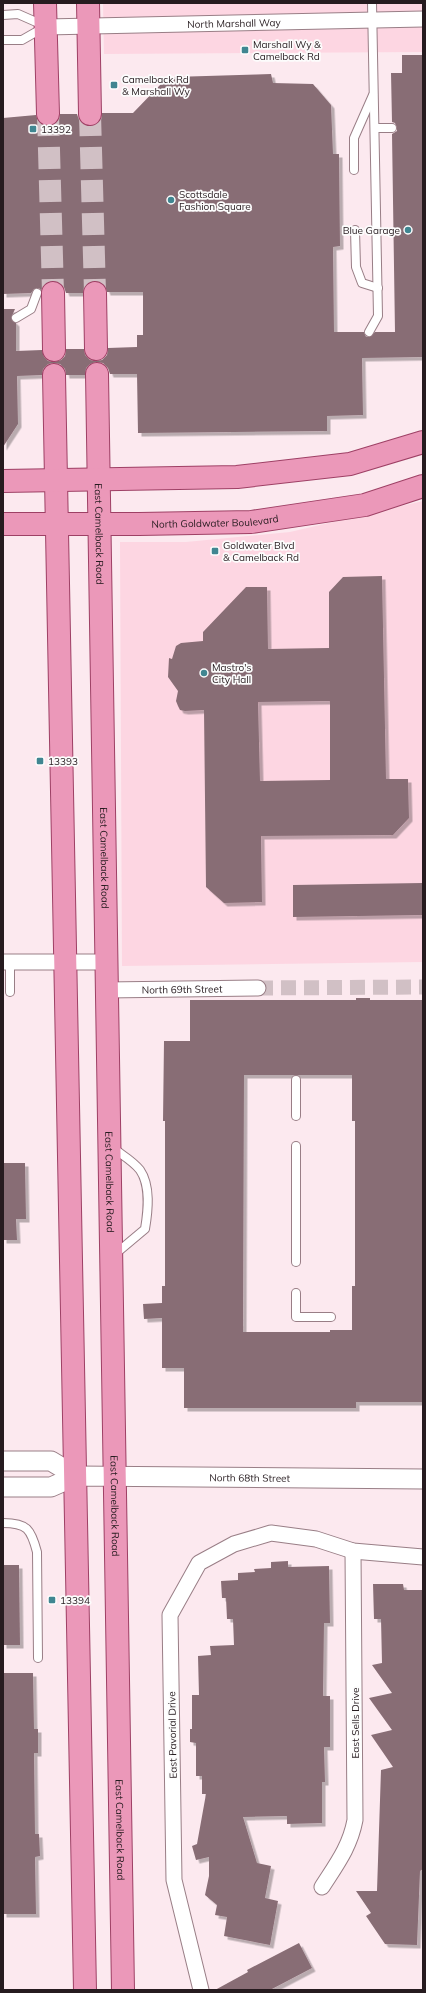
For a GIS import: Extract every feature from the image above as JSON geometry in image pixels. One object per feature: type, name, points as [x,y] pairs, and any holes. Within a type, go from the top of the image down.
[{"type":"main road","points":[[45,3],[48,114]]},
{"type":"main road","points":[[88,3],[90,114]]},
{"type":"main road","points":[[45,293],[54,350]]},
{"type":"main road","points":[[95,293],[96,349]]},
{"type":"main road","name":"East Camelback Road","points":[[97,374],[123,1990]]},
{"type":"main road","points":[[54,375],[85,1990]]},
{"type":"main road","points":[[3,481],[237,477],[350,464],[423,442]]},
{"type":"main road","name":"North Goldwater Boulevard","points":[[3,524],[234,523],[273,520],[365,505],[423,486]]},
{"type":"street","name":"North Marshall Way","points":[[46,26],[423,19]]},
{"type":"street","points":[[7,962],[106,962]]},
{"type":"street","name":"North 69th Street","points":[[106,990],[258,988]]},
{"type":"street","points":[[3,1461],[51,1461],[76,1476]]},
{"type":"street","name":"North 68th Street","points":[[3,1487],[51,1487],[76,1476],[423,1479]]},
{"type":"street","name":"East Pavorial Drive","points":[[201,1990],[174,1880],[170,1615],[199,1563],[234,1544],[271,1533],[316,1539],[353,1551]]},
{"type":"street","points":[[353,1551],[423,1557]]},
{"type":"street","name":"East Sells Drive","points":[[322,1888],[346,1850],[352,1837],[355,1820],[353,1551]]},
{"type":"lane","points":[[369,332],[378,316],[376,128],[372,3]]},
{"type":"lane","points":[[3,15],[18,14],[46,26]]},
{"type":"lane","points":[[3,40],[22,40],[46,26]]},
{"type":"lane","points":[[354,170],[354,138],[374,93]]},
{"type":"lane","points":[[376,128],[392,128]]},
{"type":"lane","points":[[355,230],[356,268],[362,283],[378,288]]},
{"type":"lane","points":[[16,318],[31,308],[45,293]]},
{"type":"lane","points":[[7,962],[10,992]]},
{"type":"lane","points":[[296,1080],[296,1116]]},
{"type":"lane","points":[[109,1145],[139,1170],[146,1180],[148,1212],[145,1229],[111,1256]]},
{"type":"lane","points":[[296,1146],[296,1262]]},
{"type":"lane","points":[[296,1293],[296,1317],[331,1317]]},
{"type":"lane","points":[[3,1523],[18,1523],[26,1527],[34,1538],[37,1552],[38,1658]]},
{"type":"shaded area","points":[[103,3],[423,3],[423,52],[104,54]]},
{"type":"shaded area","points":[[423,501],[423,962],[122,966],[120,542],[186,542],[290,532]]},
{"type":"building","name":"Scottsdale Fashion Square","points":[[402,55],[423,55],[423,357],[362,358],[363,415],[327,416],[327,431],[138,433],[137,374],[110,374],[108,368],[103,363],[96,362],[90,364],[86,368],[85,375],[66,375],[65,369],[60,364],[48,364],[43,369],[42,375],[17,376],[18,424],[3,447],[3,309],[15,309],[11,318],[16,323],[16,351],[42,350],[44,357],[48,361],[54,362],[61,360],[65,356],[66,349],[84,349],[85,355],[90,360],[96,361],[102,360],[107,355],[108,348],[137,347],[137,335],[143,335],[143,292],[107,292],[105,286],[101,282],[94,281],[88,283],[84,287],[83,293],[66,293],[64,287],[59,282],[52,281],[46,283],[41,290],[39,288],[34,289],[31,293],[3,294],[3,118],[36,115],[38,121],[42,125],[49,126],[55,124],[59,120],[60,114],[77,114],[79,120],[84,125],[91,126],[97,124],[101,120],[102,113],[133,113],[161,84],[172,84],[173,77],[271,74],[273,83],[313,84],[331,105],[333,154],[339,154],[340,246],[333,247],[334,332],[364,332],[366,337],[369,337],[375,332],[395,332],[392,134],[397,131],[397,128],[395,123],[392,122],[391,73],[402,73]]},
{"type":"building","points":[[382,576],[386,779],[408,779],[409,818],[393,835],[261,836],[262,902],[224,903],[206,887],[204,710],[180,710],[176,701],[178,691],[168,677],[169,658],[172,659],[176,646],[181,643],[203,641],[203,632],[246,587],[267,587],[268,649],[329,648],[329,592],[343,577]],"holes":[[[330,701],[330,780],[260,781],[258,702]]]},
{"type":"building","points":[[423,883],[423,915],[293,917],[293,885]]},
{"type":"building","points":[[356,998],[370,998],[370,1000],[423,1000],[423,1402],[356,1402],[356,1408],[184,1408],[184,1368],[162,1368],[162,1318],[144,1319],[143,1304],[162,1303],[162,1286],[165,1286],[165,1121],[163,1121],[164,1041],[190,1041],[190,1000],[356,1000]],"holes":[[[244,1075],[352,1075],[352,1121],[355,1121],[355,1286],[352,1286],[352,1330],[330,1330],[330,1332],[243,1332]]]},
{"type":"building","points":[[3,1163],[25,1163],[26,1219],[16,1219],[17,1240],[3,1240]]},
{"type":"building","points":[[288,1561],[288,1567],[329,1566],[330,1623],[324,1623],[323,1696],[330,1696],[330,1747],[324,1747],[325,1782],[322,1782],[322,1823],[287,1824],[287,1816],[243,1817],[257,1863],[271,1866],[265,1898],[278,1901],[270,1945],[224,1936],[227,1917],[215,1915],[217,1905],[205,1895],[209,1876],[209,1857],[196,1860],[192,1846],[197,1844],[206,1794],[202,1794],[202,1776],[196,1776],[196,1743],[190,1742],[190,1729],[192,1729],[192,1695],[199,1695],[198,1656],[211,1655],[210,1646],[234,1645],[233,1619],[227,1619],[226,1598],[222,1598],[221,1581],[238,1580],[238,1573],[255,1572],[254,1569],[271,1568],[271,1562]]},
{"type":"building","points":[[3,1565],[19,1565],[20,1645],[3,1645]]},
{"type":"building","points":[[373,1584],[403,1584],[404,1590],[423,1590],[423,1869],[420,1871],[417,1945],[385,1944],[366,1916],[371,1913],[356,1891],[377,1891],[381,1770],[393,1767],[371,1735],[392,1730],[369,1698],[392,1693],[372,1665],[382,1663],[381,1619],[374,1619]]},
{"type":"building","points":[[3,1673],[33,1673],[34,1729],[38,1729],[38,1753],[34,1753],[35,1834],[39,1834],[40,1856],[35,1857],[36,1914],[3,1914]]},
{"type":"building","points":[[299,1943],[312,1968],[270,1990],[215,1990],[248,1972],[247,1970]]},
{"type":"tunnel","points":[[48,114],[53,293]]},
{"type":"tunnel","points":[[90,114],[95,293]]},
{"type":"tunnel","points":[[258,988],[423,987]]},
{"type":"place","name":"Marshall Wy & Camelback Rd","points":[[245,50]]},
{"type":"place","name":"Camelback Rd & Marshall Wy","points":[[114,85]]},
{"type":"place","name":"13392","points":[[33,129]]},
{"type":"place","name":"Scottsdale Fashion Square","points":[[171,200]]},
{"type":"place","name":"Blue Garage","points":[[408,230]]},
{"type":"place","name":"Goldwater Blvd & Camelback Rd","points":[[215,551]]},
{"type":"place","name":"Mastro's City Hall","points":[[204,673]]},
{"type":"place","name":"13393","points":[[40,761]]},
{"type":"place","name":"13394","points":[[52,1600]]}]
